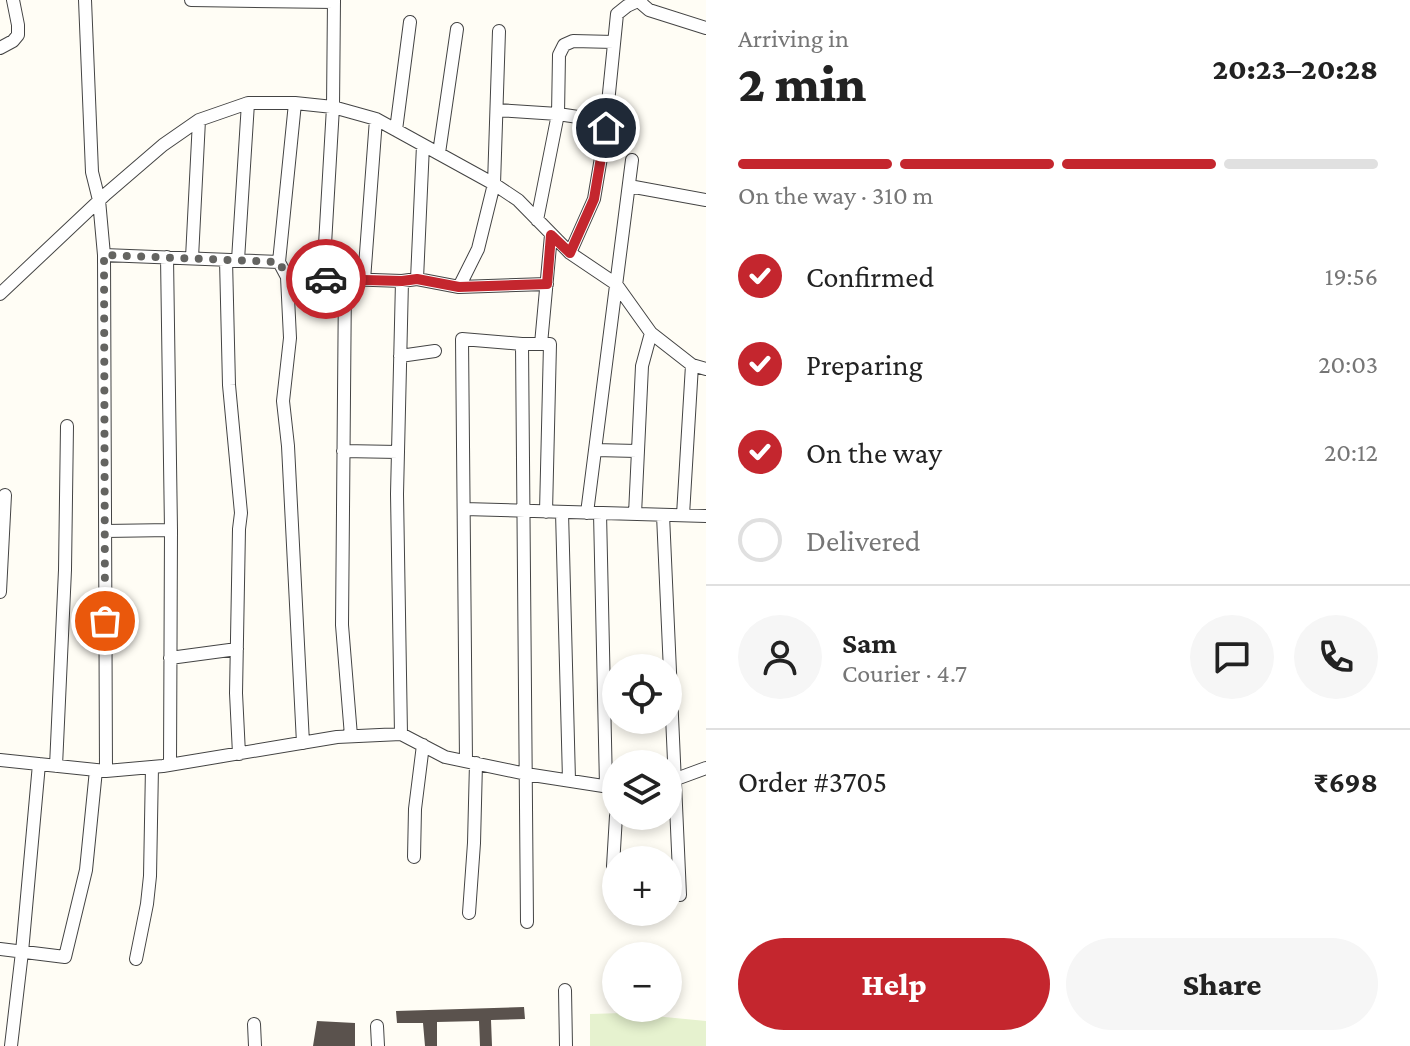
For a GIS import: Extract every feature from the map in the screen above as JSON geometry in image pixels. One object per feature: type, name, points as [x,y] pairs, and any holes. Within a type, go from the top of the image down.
[{"type":"street","points":[[0,48],[18,35],[13,0]]},
{"type":"street","points":[[0,949],[65,957],[86,870],[101,770],[105,531],[104,255],[99,200],[92,172],[85,0]]},
{"type":"street","points":[[191,0],[334,1],[333,107],[323,279]]},
{"type":"street","points":[[497,110],[603,118],[607,113],[617,14],[640,0],[649,10],[706,28]]},
{"type":"street","points":[[396,130],[410,22]]},
{"type":"street","points":[[439,153],[457,29]]},
{"type":"street","points":[[459,287],[478,249],[494,184],[499,31]]},
{"type":"street","points":[[537,220],[558,114],[559,55],[564,45],[573,41],[614,42]]},
{"type":"street","points":[[0,294],[99,200],[163,145],[199,120],[248,103],[333,107],[376,119],[518,200],[570,253],[616,284],[651,333],[692,365],[706,369]]},
{"type":"street","points":[[239,754],[237,649],[241,513],[229,385],[232,260],[248,103]]},
{"type":"street","points":[[295,103],[279,262],[287,277],[290,338],[283,401],[303,743]]},
{"type":"street","points":[[570,253],[594,199],[606,128],[603,118]]},
{"type":"street","points":[[364,280],[376,119]]},
{"type":"street","points":[[192,258],[199,120]]},
{"type":"street","points":[[417,279],[423,145]]},
{"type":"street","points":[[609,750],[593,513],[595,450],[632,160]]},
{"type":"street","points":[[629,186],[706,200]]},
{"type":"street","points":[[541,344],[551,235]]},
{"type":"street","points":[[104,255],[279,262]]},
{"type":"street","points":[[167,257],[170,765]]},
{"type":"street","points":[[287,277],[417,279],[459,287],[547,284]]},
{"type":"street","points":[[345,280],[342,625],[351,736]]},
{"type":"street","points":[[401,734],[397,494],[402,281]]},
{"type":"street","points":[[635,514],[642,366],[651,333]]},
{"type":"street","points":[[469,913],[474,843],[462,339],[550,344],[546,512]]},
{"type":"street","points":[[522,344],[527,922]]},
{"type":"street","points":[[400,356],[435,351]]},
{"type":"street","points":[[683,515],[692,365]]},
{"type":"street","points":[[56,766],[65,570],[67,426]]},
{"type":"street","points":[[595,450],[637,451]]},
{"type":"street","points":[[343,451],[398,452]]},
{"type":"street","points":[[0,592],[5,495]]},
{"type":"street","points":[[464,509],[706,516]]},
{"type":"street","points":[[562,512],[569,780]]},
{"type":"street","points":[[663,515],[671,750]]},
{"type":"street","points":[[105,531],[171,530]]},
{"type":"street","points":[[170,658],[237,649]]},
{"type":"street","points":[[0,760],[101,770],[152,767],[351,736],[401,734],[445,757],[602,786]]},
{"type":"street","points":[[414,857],[415,809],[423,745]]},
{"type":"street","points":[[11,1046],[39,764]]},
{"type":"street","points":[[136,959],[150,876],[152,767]]},
{"type":"street","points":[[682,777],[706,768]]},
{"type":"street","points":[[565,990],[566,1046]]},
{"type":"street","points":[[254,1024],[255,1046]]},
{"type":"street","points":[[377,1026],[378,1046]]},
{"type":"green space","points":[[590,1014],[602,1014],[602,1022],[682,1022],[682,1019],[706,1021],[706,1046],[590,1046]]},
{"type":"building","points":[[524,1007],[525,1019],[491,1020],[492,1046],[480,1046],[479,1021],[437,1022],[437,1046],[425,1046],[423,1023],[397,1023],[396,1011]]},
{"type":"building","points":[[317,1021],[355,1023],[355,1046],[313,1046]]},
{"type":"way so far","points":[[105,621],[104,255],[279,262],[287,277],[326,279]]},
{"type":"route","points":[[326,279],[417,279],[459,287],[547,284],[551,235],[570,253],[594,199],[606,128]]}]
